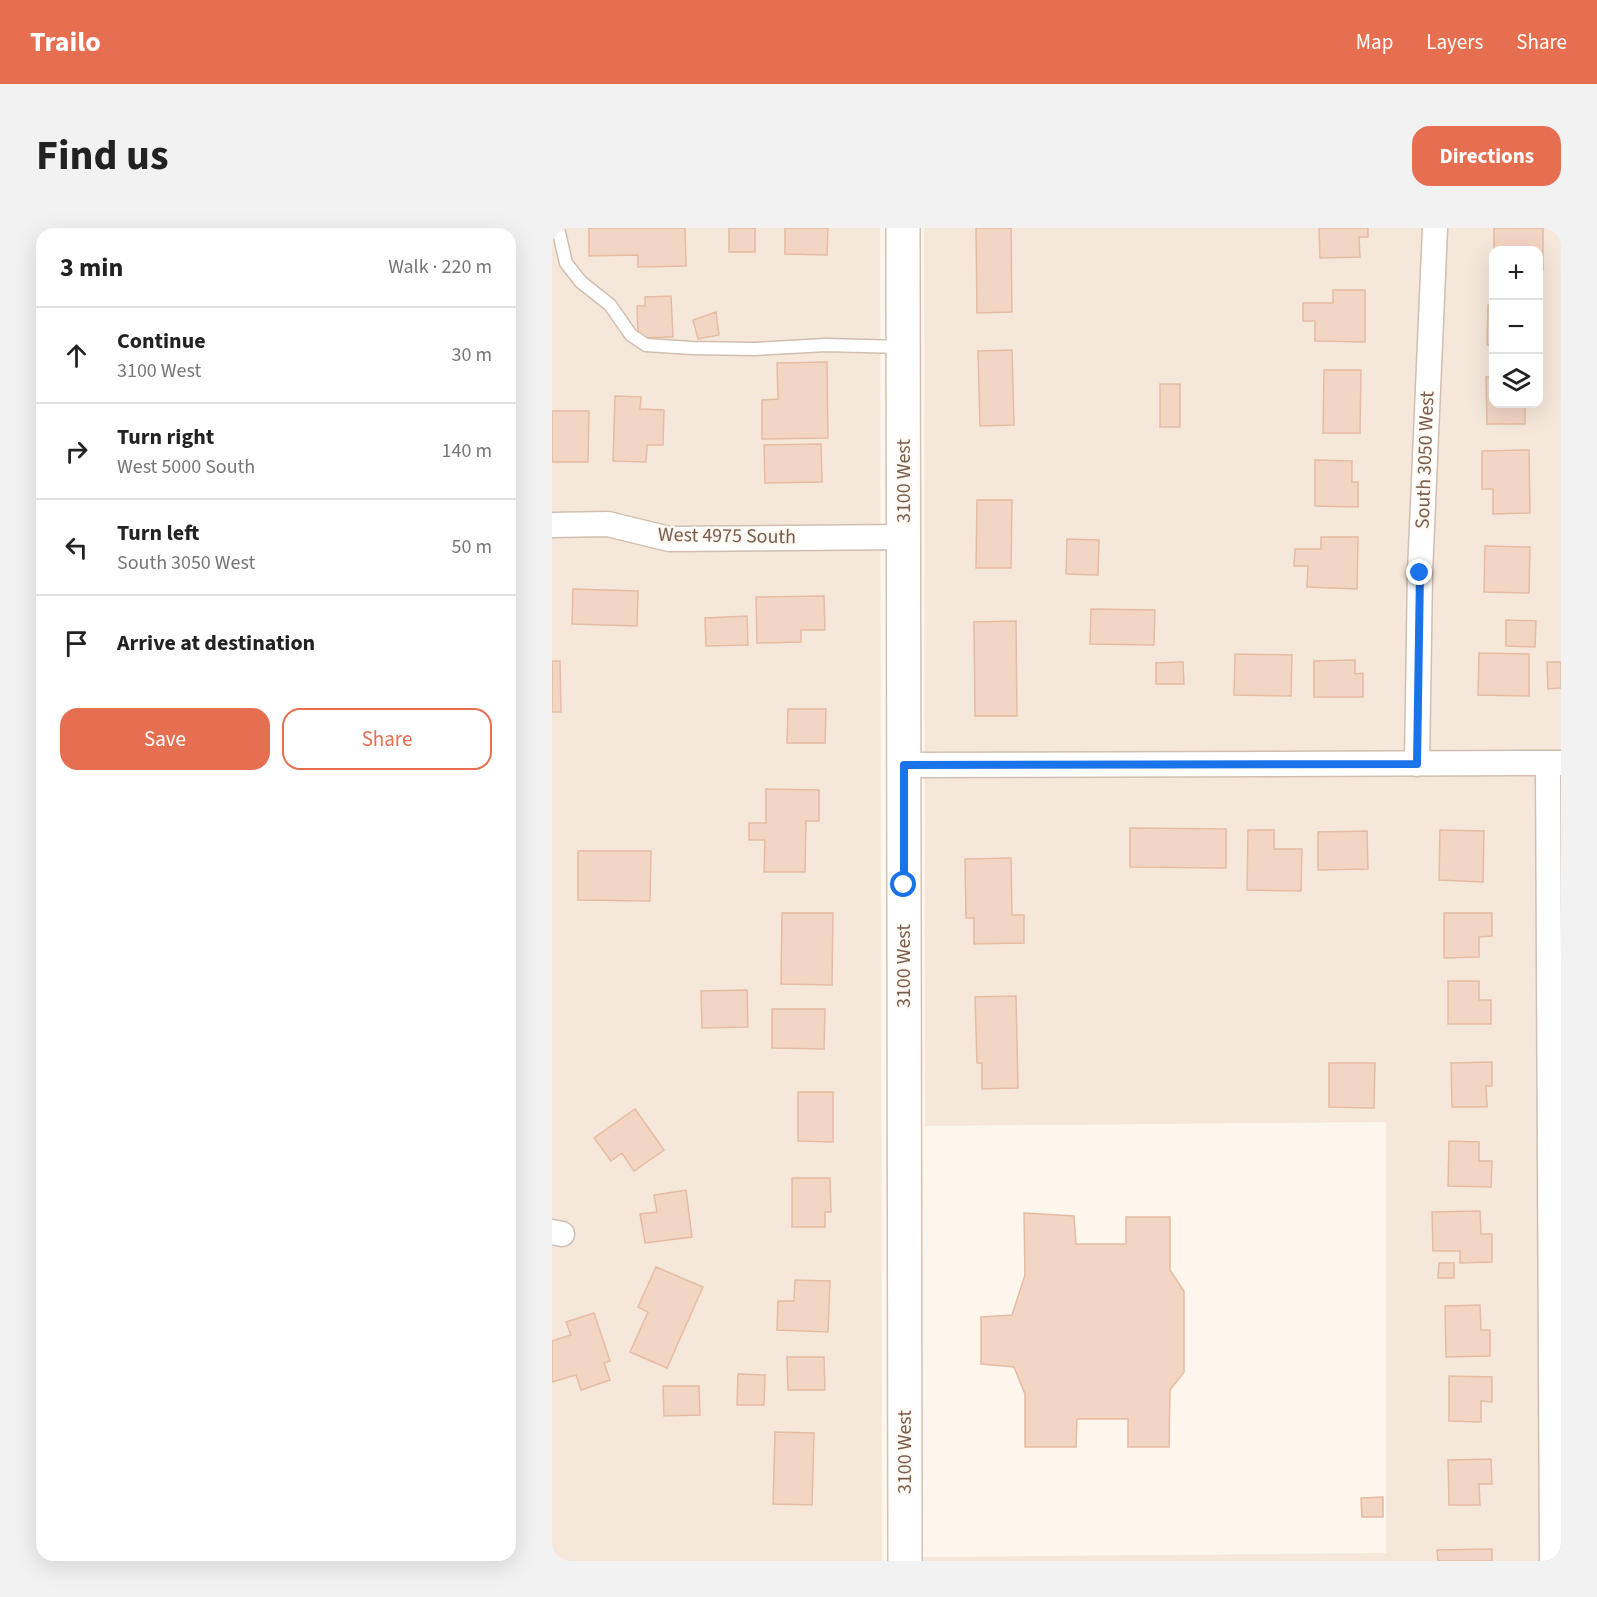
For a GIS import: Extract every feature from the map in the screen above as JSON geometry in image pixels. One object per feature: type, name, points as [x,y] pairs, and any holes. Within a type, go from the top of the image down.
[{"type":"street","name":"3100 West","points":[[903,228],[905,1561]]},
{"type":"street","name":"South 3050 West","points":[[1417,764],[1420,573],[1435,228]]},
{"type":"street","name":"West 4975 South","points":[[552,525],[608,524],[669,538],[904,537]]},
{"type":"street","points":[[904,765],[1555,763],[1552,1561]]},
{"type":"lane","points":[[558,228],[566,263],[581,282],[610,305],[631,334],[646,345],[754,349],[826,345],[904,347]]},
{"type":"shaded area","points":[[552,228],[880,228],[882,1561],[552,1561]]},
{"type":"shaded area","points":[[924,228],[1561,228],[1561,1561],[922,1561],[922,1557],[1386,1553],[1386,1122],[925,1126]]},
{"type":"building","points":[[589,228],[685,228],[686,266],[638,267],[638,255],[589,256]]},
{"type":"building","points":[[729,228],[755,228],[755,252],[729,252]]},
{"type":"building","points":[[785,228],[828,228],[827,255],[785,254]]},
{"type":"building","points":[[976,228],[1011,228],[1012,312],[977,313]]},
{"type":"building","points":[[1319,228],[1368,228],[1368,237],[1359,237],[1360,257],[1320,258]]},
{"type":"building","points":[[1494,228],[1543,228],[1543,246],[1494,246]]},
{"type":"building","points":[[1333,290],[1365,290],[1365,342],[1315,341],[1315,321],[1303,321],[1303,303],[1333,303]]},
{"type":"building","points":[[671,296],[673,337],[638,338],[637,306],[645,306],[645,297]]},
{"type":"building","points":[[1488,305],[1489,305],[1489,345],[1487,345]]},
{"type":"building","points":[[716,312],[719,335],[698,339],[693,320]]},
{"type":"building","points":[[1012,350],[1014,425],[980,426],[978,351]]},
{"type":"building","points":[[827,362],[828,438],[762,439],[762,400],[778,399],[777,363]]},
{"type":"building","points":[[1324,370],[1361,370],[1360,433],[1323,433]]},
{"type":"building","points":[[1486,377],[1489,377],[1489,408],[1525,408],[1525,424],[1487,424]]},
{"type":"building","points":[[1160,384],[1180,384],[1180,427],[1160,427]]},
{"type":"building","points":[[615,396],[641,397],[640,409],[664,410],[663,445],[647,445],[646,462],[613,461]]},
{"type":"building","points":[[552,411],[589,411],[588,462],[552,462]]},
{"type":"building","points":[[821,444],[822,482],[765,483],[764,445]]},
{"type":"building","points":[[1529,450],[1530,513],[1493,514],[1493,489],[1482,489],[1482,451]]},
{"type":"building","points":[[1315,460],[1352,461],[1352,482],[1358,482],[1358,507],[1315,506]]},
{"type":"building","points":[[977,500],[1012,500],[1011,568],[976,568]]},
{"type":"building","points":[[1321,537],[1358,537],[1357,589],[1307,587],[1308,566],[1294,566],[1295,549],[1321,549]]},
{"type":"building","points":[[1067,539],[1099,540],[1098,575],[1066,574]]},
{"type":"building","points":[[1485,546],[1530,547],[1529,593],[1484,592]]},
{"type":"building","points":[[573,589],[638,591],[637,626],[572,624]]},
{"type":"building","points":[[824,596],[825,630],[801,630],[801,642],[757,643],[756,597]]},
{"type":"building","points":[[1091,609],[1155,610],[1154,645],[1090,644]]},
{"type":"building","points":[[747,616],[748,645],[706,646],[705,618]]},
{"type":"building","points":[[1506,620],[1536,621],[1535,647],[1506,646]]},
{"type":"building","points":[[1016,621],[1017,716],[975,716],[974,622]]},
{"type":"building","points":[[1479,653],[1529,654],[1529,696],[1478,695]]},
{"type":"building","points":[[1235,654],[1292,655],[1291,696],[1234,695]]},
{"type":"building","points":[[1355,660],[1355,674],[1363,673],[1363,697],[1314,697],[1314,661]]},
{"type":"building","points":[[552,661],[560,661],[561,712],[552,712]]},
{"type":"building","points":[[1183,662],[1184,684],[1156,684],[1156,663]]},
{"type":"building","points":[[1547,662],[1561,662],[1561,688],[1548,689]]},
{"type":"building","points":[[788,709],[826,709],[825,743],[787,743]]},
{"type":"building","points":[[766,789],[819,790],[819,821],[806,821],[805,872],[764,872],[765,840],[749,840],[749,823],[766,823]]},
{"type":"building","points":[[1130,828],[1226,829],[1226,868],[1130,867]]},
{"type":"building","points":[[1248,830],[1274,830],[1274,849],[1302,849],[1301,891],[1247,890]]},
{"type":"building","points":[[1440,830],[1484,831],[1483,882],[1439,880]]},
{"type":"building","points":[[1367,831],[1368,869],[1318,870],[1318,832]]},
{"type":"building","points":[[578,851],[651,851],[650,901],[578,900]]},
{"type":"building","points":[[1011,858],[1012,915],[1024,915],[1024,943],[974,944],[974,918],[966,918],[965,859]]},
{"type":"building","points":[[782,913],[833,913],[832,985],[781,984]]},
{"type":"building","points":[[1444,913],[1492,913],[1492,936],[1479,937],[1479,957],[1444,958]]},
{"type":"building","points":[[1448,981],[1479,981],[1479,1000],[1491,1000],[1491,1024],[1448,1024]]},
{"type":"building","points":[[747,990],[748,1027],[702,1028],[701,991]]},
{"type":"building","points":[[1016,996],[1018,1088],[982,1089],[982,1063],[977,1063],[975,997]]},
{"type":"building","points":[[772,1009],[825,1009],[824,1049],[772,1048]]},
{"type":"building","points":[[1492,1062],[1492,1086],[1486,1086],[1487,1107],[1452,1107],[1451,1063]]},
{"type":"building","points":[[1329,1063],[1375,1063],[1374,1108],[1329,1107]]},
{"type":"building","points":[[798,1092],[833,1092],[833,1142],[798,1141]]},
{"type":"building","points":[[635,1109],[664,1150],[634,1171],[622,1153],[611,1161],[594,1138]]},
{"type":"building","points":[[1449,1141],[1479,1142],[1479,1161],[1492,1161],[1491,1187],[1448,1186]]},
{"type":"building","points":[[792,1178],[830,1178],[831,1212],[825,1212],[825,1227],[792,1227]]},
{"type":"building","points":[[686,1190],[692,1237],[645,1243],[640,1214],[657,1212],[654,1195]]},
{"type":"building","points":[[1480,1211],[1481,1234],[1492,1234],[1492,1262],[1460,1263],[1460,1251],[1433,1251],[1432,1212]]},
{"type":"building","points":[[1024,1213],[1074,1216],[1076,1244],[1126,1244],[1126,1217],[1170,1217],[1170,1270],[1184,1291],[1184,1372],[1170,1390],[1169,1447],[1128,1447],[1128,1419],[1077,1419],[1076,1447],[1025,1447],[1025,1394],[1014,1367],[981,1364],[981,1317],[1012,1315],[1025,1275]]},
{"type":"building","points":[[1439,1263],[1454,1263],[1454,1278],[1438,1278]]},
{"type":"building","points":[[656,1267],[703,1287],[667,1368],[630,1352],[648,1312],[638,1307]]},
{"type":"building","points":[[795,1280],[830,1281],[828,1332],[777,1330],[778,1301],[794,1301]]},
{"type":"building","points":[[1480,1305],[1481,1330],[1490,1330],[1490,1356],[1446,1357],[1445,1306]]},
{"type":"building","points":[[594,1313],[610,1361],[604,1363],[610,1380],[581,1390],[576,1375],[552,1382],[552,1341],[571,1335],[566,1322]]},
{"type":"building","points":[[787,1357],[824,1357],[825,1390],[788,1390]]},
{"type":"building","points":[[738,1374],[765,1375],[764,1405],[737,1405]]},
{"type":"building","points":[[1449,1376],[1492,1377],[1492,1402],[1481,1401],[1481,1422],[1449,1421]]},
{"type":"building","points":[[663,1386],[699,1386],[700,1415],[664,1416]]},
{"type":"building","points":[[775,1432],[814,1433],[812,1505],[773,1504]]},
{"type":"building","points":[[1491,1459],[1492,1484],[1479,1484],[1480,1505],[1449,1505],[1448,1460]]},
{"type":"building","points":[[1383,1497],[1383,1517],[1362,1517],[1361,1498]]},
{"type":"building","points":[[1492,1549],[1492,1561],[1438,1561],[1437,1550]]},
{"type":"route","points":[[904,885],[904,765],[1417,764],[1420,573]]}]
